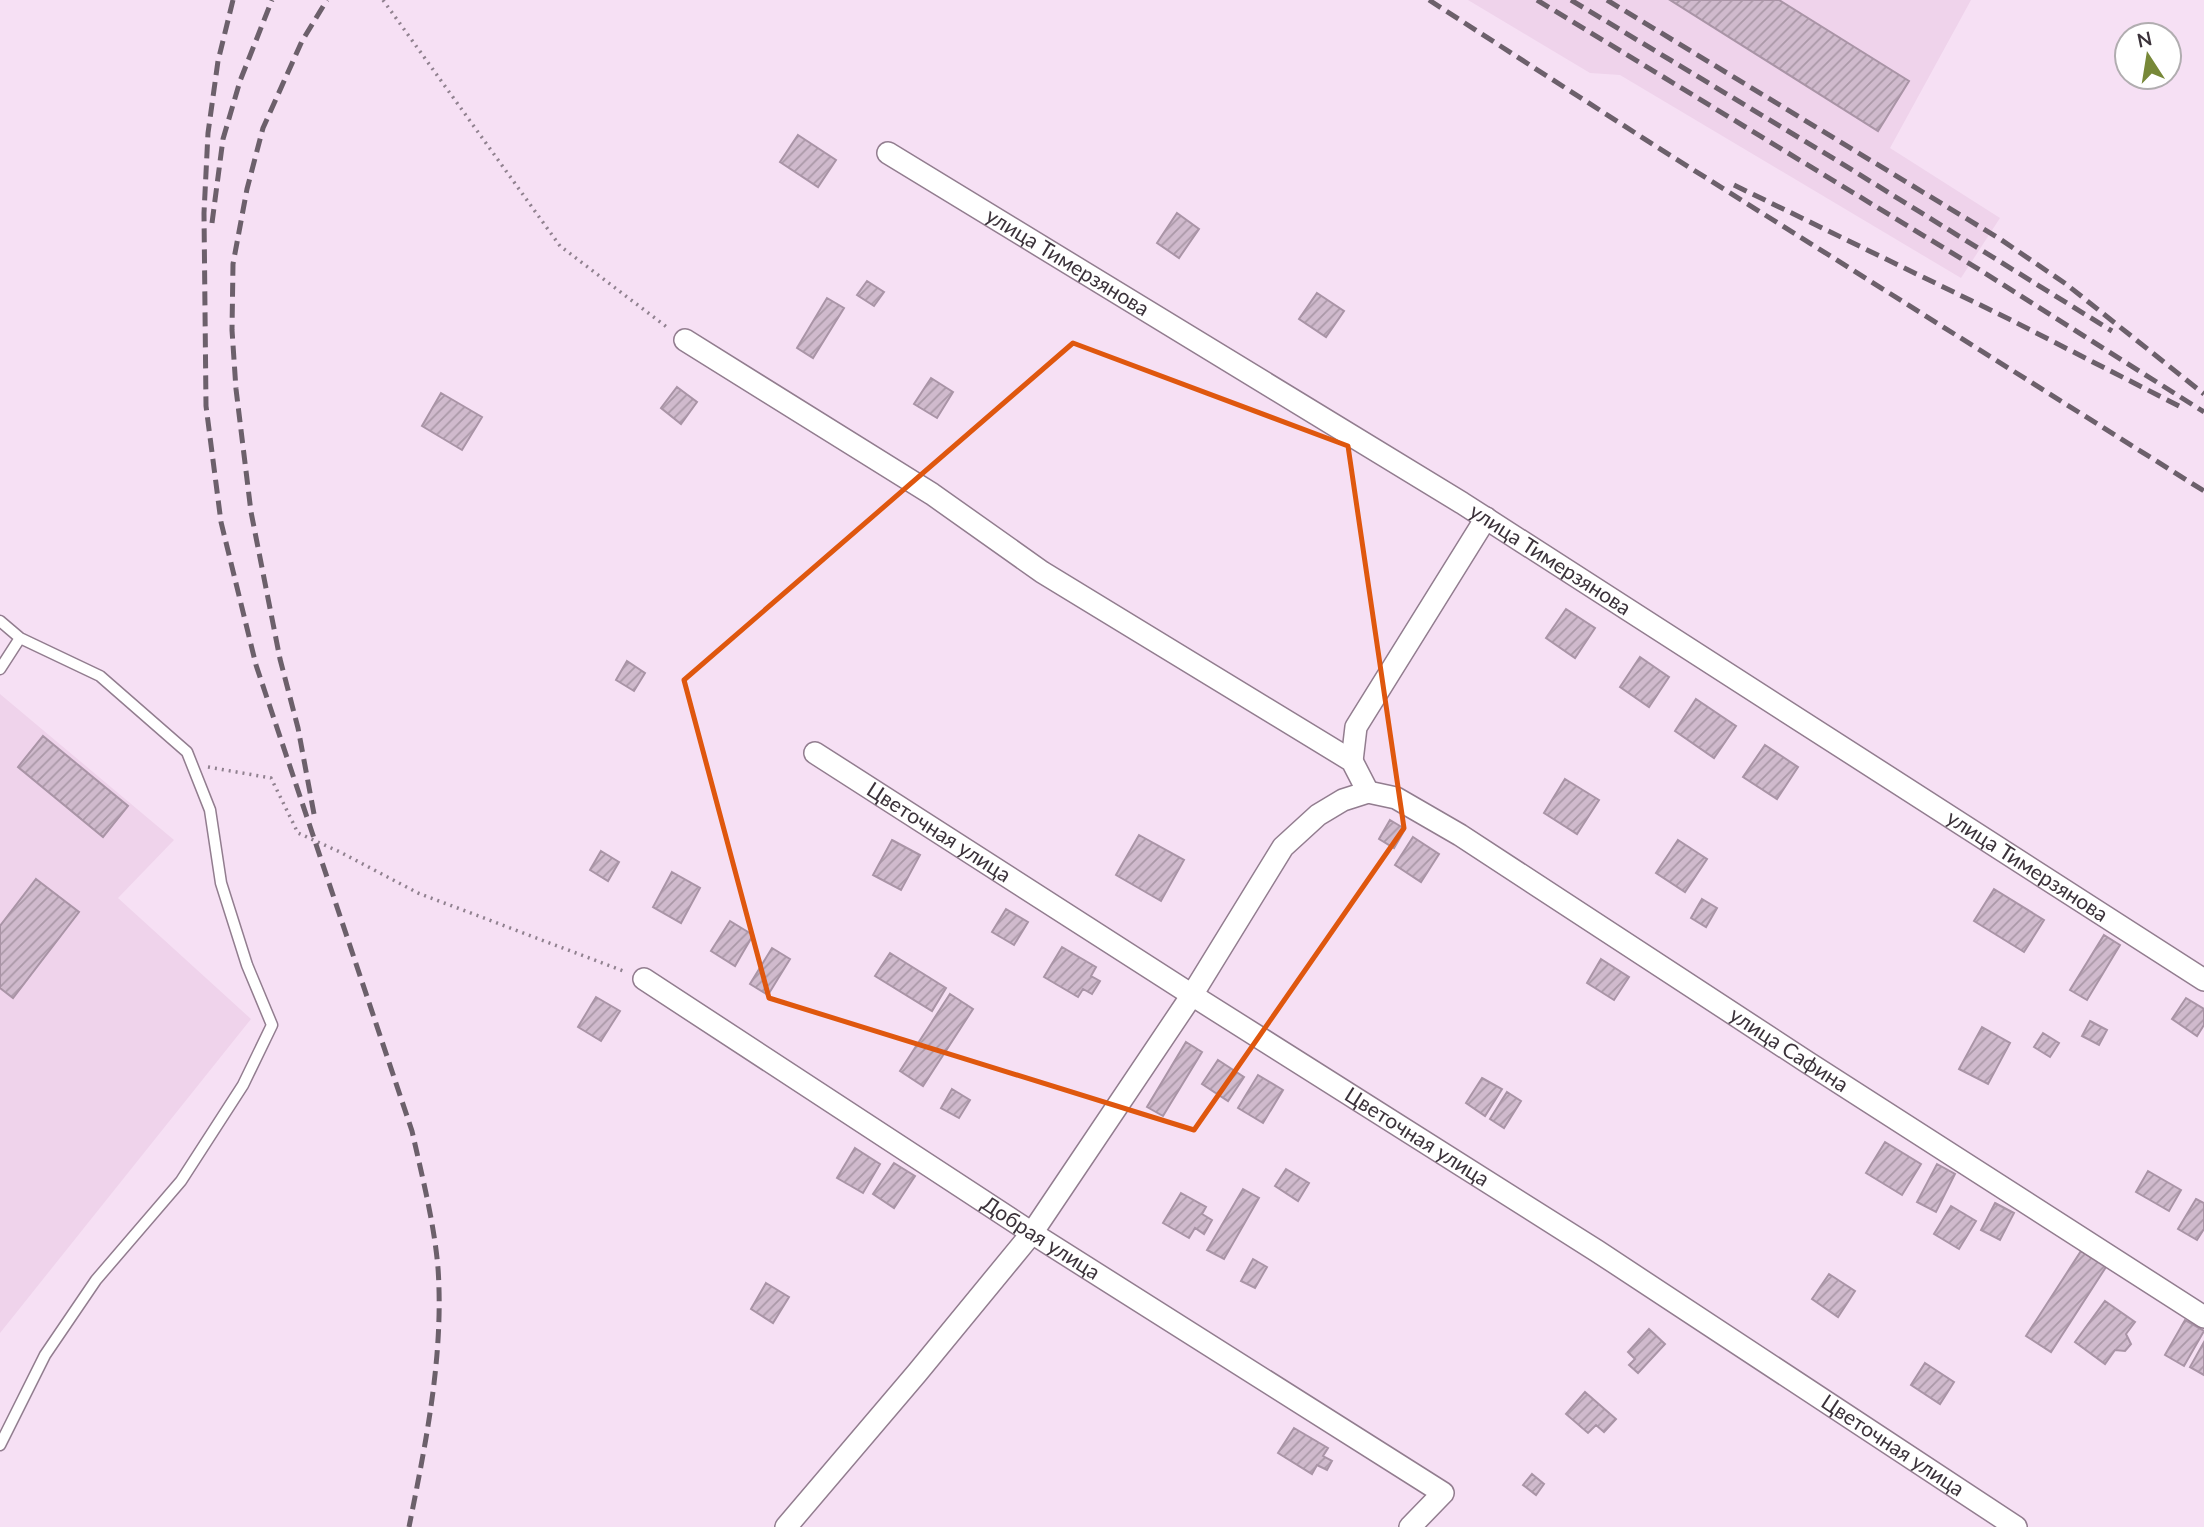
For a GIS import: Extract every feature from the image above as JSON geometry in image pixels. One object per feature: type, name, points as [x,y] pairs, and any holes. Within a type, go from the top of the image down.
[{"type":"street","name":"улица Тимерзянова","points":[[888,153],[1486,518],[2204,980]]},
{"type":"street","points":[[685,340],[932,494],[1042,572],[1352,761],[1368,792],[1343,800],[1318,815],[1283,847],[1192,995],[1032,1233],[786,1527]]},
{"type":"street","points":[[1352,761],[1356,727],[1486,518]]},
{"type":"street","name":"Цветочная улица","points":[[815,753],[1597,1251],[2016,1527]]},
{"type":"street","name":"улица Сафина","points":[[1368,792],[1396,798],[1461,835],[1807,1062],[2204,1317]]},
{"type":"street","name":"Добрая улица","points":[[644,979],[1032,1233],[1443,1493],[1410,1527]]},
{"type":"lane","points":[[0,621],[20,638],[100,676],[187,752],[209,810],[221,883],[247,965],[272,1025],[243,1085],[181,1181],[96,1280],[45,1354],[0,1445]]},
{"type":"lane","points":[[0,670],[20,638]]},
{"type":"path","points":[[383,0],[560,246],[685,340]]},
{"type":"path","points":[[192,764],[271,778],[298,833],[418,893],[644,979]]},
{"type":"highlighted area","points":[[1073,343],[1348,446],[1404,828],[1194,1130],[769,998],[684,680]]},
{"type":"shaded area","points":[[1468,0],[1971,0],[1890,148],[2000,218],[1961,278],[1620,75],[1590,73]]},
{"type":"shaded area","points":[[0,694],[174,840],[118,898],[251,1019],[0,1333]]},
{"type":"building","points":[[1670,0],[1779,0],[1909,81],[1878,131]]},
{"type":"building","points":[[798,135],[836,160],[818,187],[780,162]]},
{"type":"building","points":[[1177,213],[1199,229],[1179,258],[1157,243]]},
{"type":"building","points":[[867,281],[884,292],[874,306],[857,295]]},
{"type":"building","points":[[1317,293],[1344,311],[1326,337],[1299,319]]},
{"type":"building","points":[[827,298],[844,308],[813,358],[797,348]]},
{"type":"building","points":[[931,378],[953,392],[937,418],[914,404]]},
{"type":"building","points":[[677,387],[697,402],[681,424],[661,408]]},
{"type":"building","points":[[441,393],[482,417],[462,450],[422,426]]},
{"type":"building","points":[[1566,609],[1595,628],[1575,658],[1546,638]]},
{"type":"building","points":[[1640,657],[1669,677],[1649,707],[1620,687]]},
{"type":"building","points":[[627,661],[645,673],[634,691],[616,680]]},
{"type":"building","points":[[1696,699],[1736,726],[1714,758],[1675,731]]},
{"type":"building","points":[[43,736],[128,806],[103,837],[18,767]]},
{"type":"building","points":[[1765,745],[1798,767],[1777,799],[1743,777]]},
{"type":"building","points":[[1565,779],[1599,800],[1577,834],[1544,813]]},
{"type":"building","points":[[1390,820],[1405,829],[1394,848],[1379,839]]},
{"type":"building","points":[[1139,835],[1184,860],[1161,901],[1116,875]]},
{"type":"building","points":[[1413,837],[1439,854],[1421,882],[1395,865]]},
{"type":"building","points":[[892,840],[920,855],[901,890],[873,875]]},
{"type":"building","points":[[1678,840],[1707,859],[1685,892],[1656,873]]},
{"type":"building","points":[[601,851],[619,862],[608,881],[590,870]]},
{"type":"building","points":[[672,872],[700,888],[681,923],[653,907]]},
{"type":"building","points":[[36,879],[79,912],[13,998],[0,988],[0,926]]},
{"type":"building","points":[[1994,889],[2044,920],[2024,952],[1974,921]]},
{"type":"building","points":[[1702,899],[1717,908],[1706,927],[1691,918]]},
{"type":"building","points":[[1006,909],[1028,922],[1014,945],[992,932]]},
{"type":"building","points":[[730,921],[753,935],[735,966],[711,951]]},
{"type":"building","points":[[2104,935],[2120,945],[2087,1000],[2070,990]]},
{"type":"building","points":[[1062,947],[1096,967],[1091,976],[1100,981],[1092,994],[1083,989],[1078,997],[1044,977]]},
{"type":"building","points":[[772,948],[790,959],[768,995],[750,984]]},
{"type":"building","points":[[890,953],[946,988],[932,1011],[875,976]]},
{"type":"building","points":[[1601,959],[1629,977],[1614,1000],[1587,983]]},
{"type":"building","points":[[950,994],[973,1009],[923,1086],[900,1071]]},
{"type":"building","points":[[596,997],[620,1011],[601,1041],[578,1027]]},
{"type":"building","points":[[2186,998],[2204,1009],[2204,1025],[2197,1036],[2172,1019]]},
{"type":"building","points":[[2090,1021],[2107,1030],[2099,1045],[2082,1036]]},
{"type":"building","points":[[1982,1027],[2010,1043],[1988,1084],[1959,1069]]},
{"type":"building","points":[[2043,1033],[2059,1043],[2050,1057],[2034,1047]]},
{"type":"building","points":[[1186,1042],[1202,1052],[1163,1116],[1147,1107]]},
{"type":"building","points":[[1218,1060],[1244,1077],[1228,1101],[1202,1084]]},
{"type":"building","points":[[1258,1075],[1283,1090],[1263,1123],[1238,1108]]},
{"type":"building","points":[[1482,1078],[1502,1089],[1485,1116],[1466,1103]]},
{"type":"building","points":[[952,1089],[970,1100],[959,1118],[941,1108]]},
{"type":"building","points":[[1507,1092],[1521,1101],[1504,1128],[1490,1119]]},
{"type":"building","points":[[1885,1142],[1921,1164],[1902,1195],[1866,1173]]},
{"type":"building","points":[[855,1148],[880,1164],[863,1193],[837,1178]]},
{"type":"building","points":[[894,1163],[915,1176],[894,1208],[873,1194]]},
{"type":"building","points":[[1937,1164],[1955,1174],[1936,1212],[1917,1202]]},
{"type":"building","points":[[1286,1169],[1309,1183],[1298,1201],[1275,1186]]},
{"type":"building","points":[[2148,1171],[2181,1190],[2169,1211],[2136,1192]]},
{"type":"building","points":[[1243,1189],[1259,1198],[1224,1259],[1207,1250]]},
{"type":"building","points":[[1181,1193],[1206,1207],[1202,1214],[1212,1220],[1204,1234],[1195,1228],[1189,1238],[1163,1223]]},
{"type":"building","points":[[2196,1199],[2204,1203],[2204,1229],[2197,1240],[2178,1229]]},
{"type":"building","points":[[1995,1203],[2014,1213],[2000,1240],[1981,1230]]},
{"type":"building","points":[[1951,1206],[1976,1221],[1959,1249],[1934,1234]]},
{"type":"building","points":[[2081,1251],[2106,1267],[2051,1352],[2026,1336]]},
{"type":"building","points":[[1253,1259],[1267,1267],[1255,1288],[1241,1281]]},
{"type":"building","points":[[1829,1274],[1855,1291],[1838,1317],[1812,1299]]},
{"type":"building","points":[[766,1283],[789,1297],[773,1323],[751,1309]]},
{"type":"building","points":[[2105,1301],[2135,1322],[2126,1334],[2131,1344],[2125,1351],[2115,1350],[2105,1364],[2075,1342]]},
{"type":"building","points":[[2185,1320],[2204,1331],[2184,1366],[2165,1355]]},
{"type":"building","points":[[1649,1329],[1665,1344],[1638,1373],[1629,1365],[1635,1359],[1628,1352]]},
{"type":"building","points":[[2204,1342],[2204,1375],[2190,1367]]},
{"type":"building","points":[[1925,1363],[1954,1382],[1940,1404],[1911,1385]]},
{"type":"building","points":[[1585,1392],[1616,1419],[1604,1432],[1596,1425],[1588,1433],[1566,1414]]},
{"type":"building","points":[[1294,1428],[1328,1448],[1323,1456],[1332,1461],[1327,1470],[1317,1465],[1312,1474],[1278,1453]]},
{"type":"building","points":[[1532,1474],[1544,1484],[1536,1495],[1523,1485]]},
{"type":"railway","points":[[233,0],[218,61],[208,133],[204,213],[206,406],[221,522],[256,665],[412,1131],[431,1216],[438,1268],[436,1366],[409,1527]]},
{"type":"railway","points":[[212,223],[223,139],[240,81],[272,0]]},
{"type":"railway","points":[[314,814],[251,512],[236,389],[232,330],[233,264],[247,189],[263,128],[302,41],[327,0]]},
{"type":"railway","points":[[1429,0],[1657,147],[2204,491]]},
{"type":"railway","points":[[1537,0],[1980,270],[2204,412]]},
{"type":"railway","points":[[1571,0],[2112,331]]},
{"type":"railway","points":[[1607,0],[2000,239],[2066,284],[2204,394]]},
{"type":"railway","points":[[1734,185],[2009,319],[2179,406]]}]
